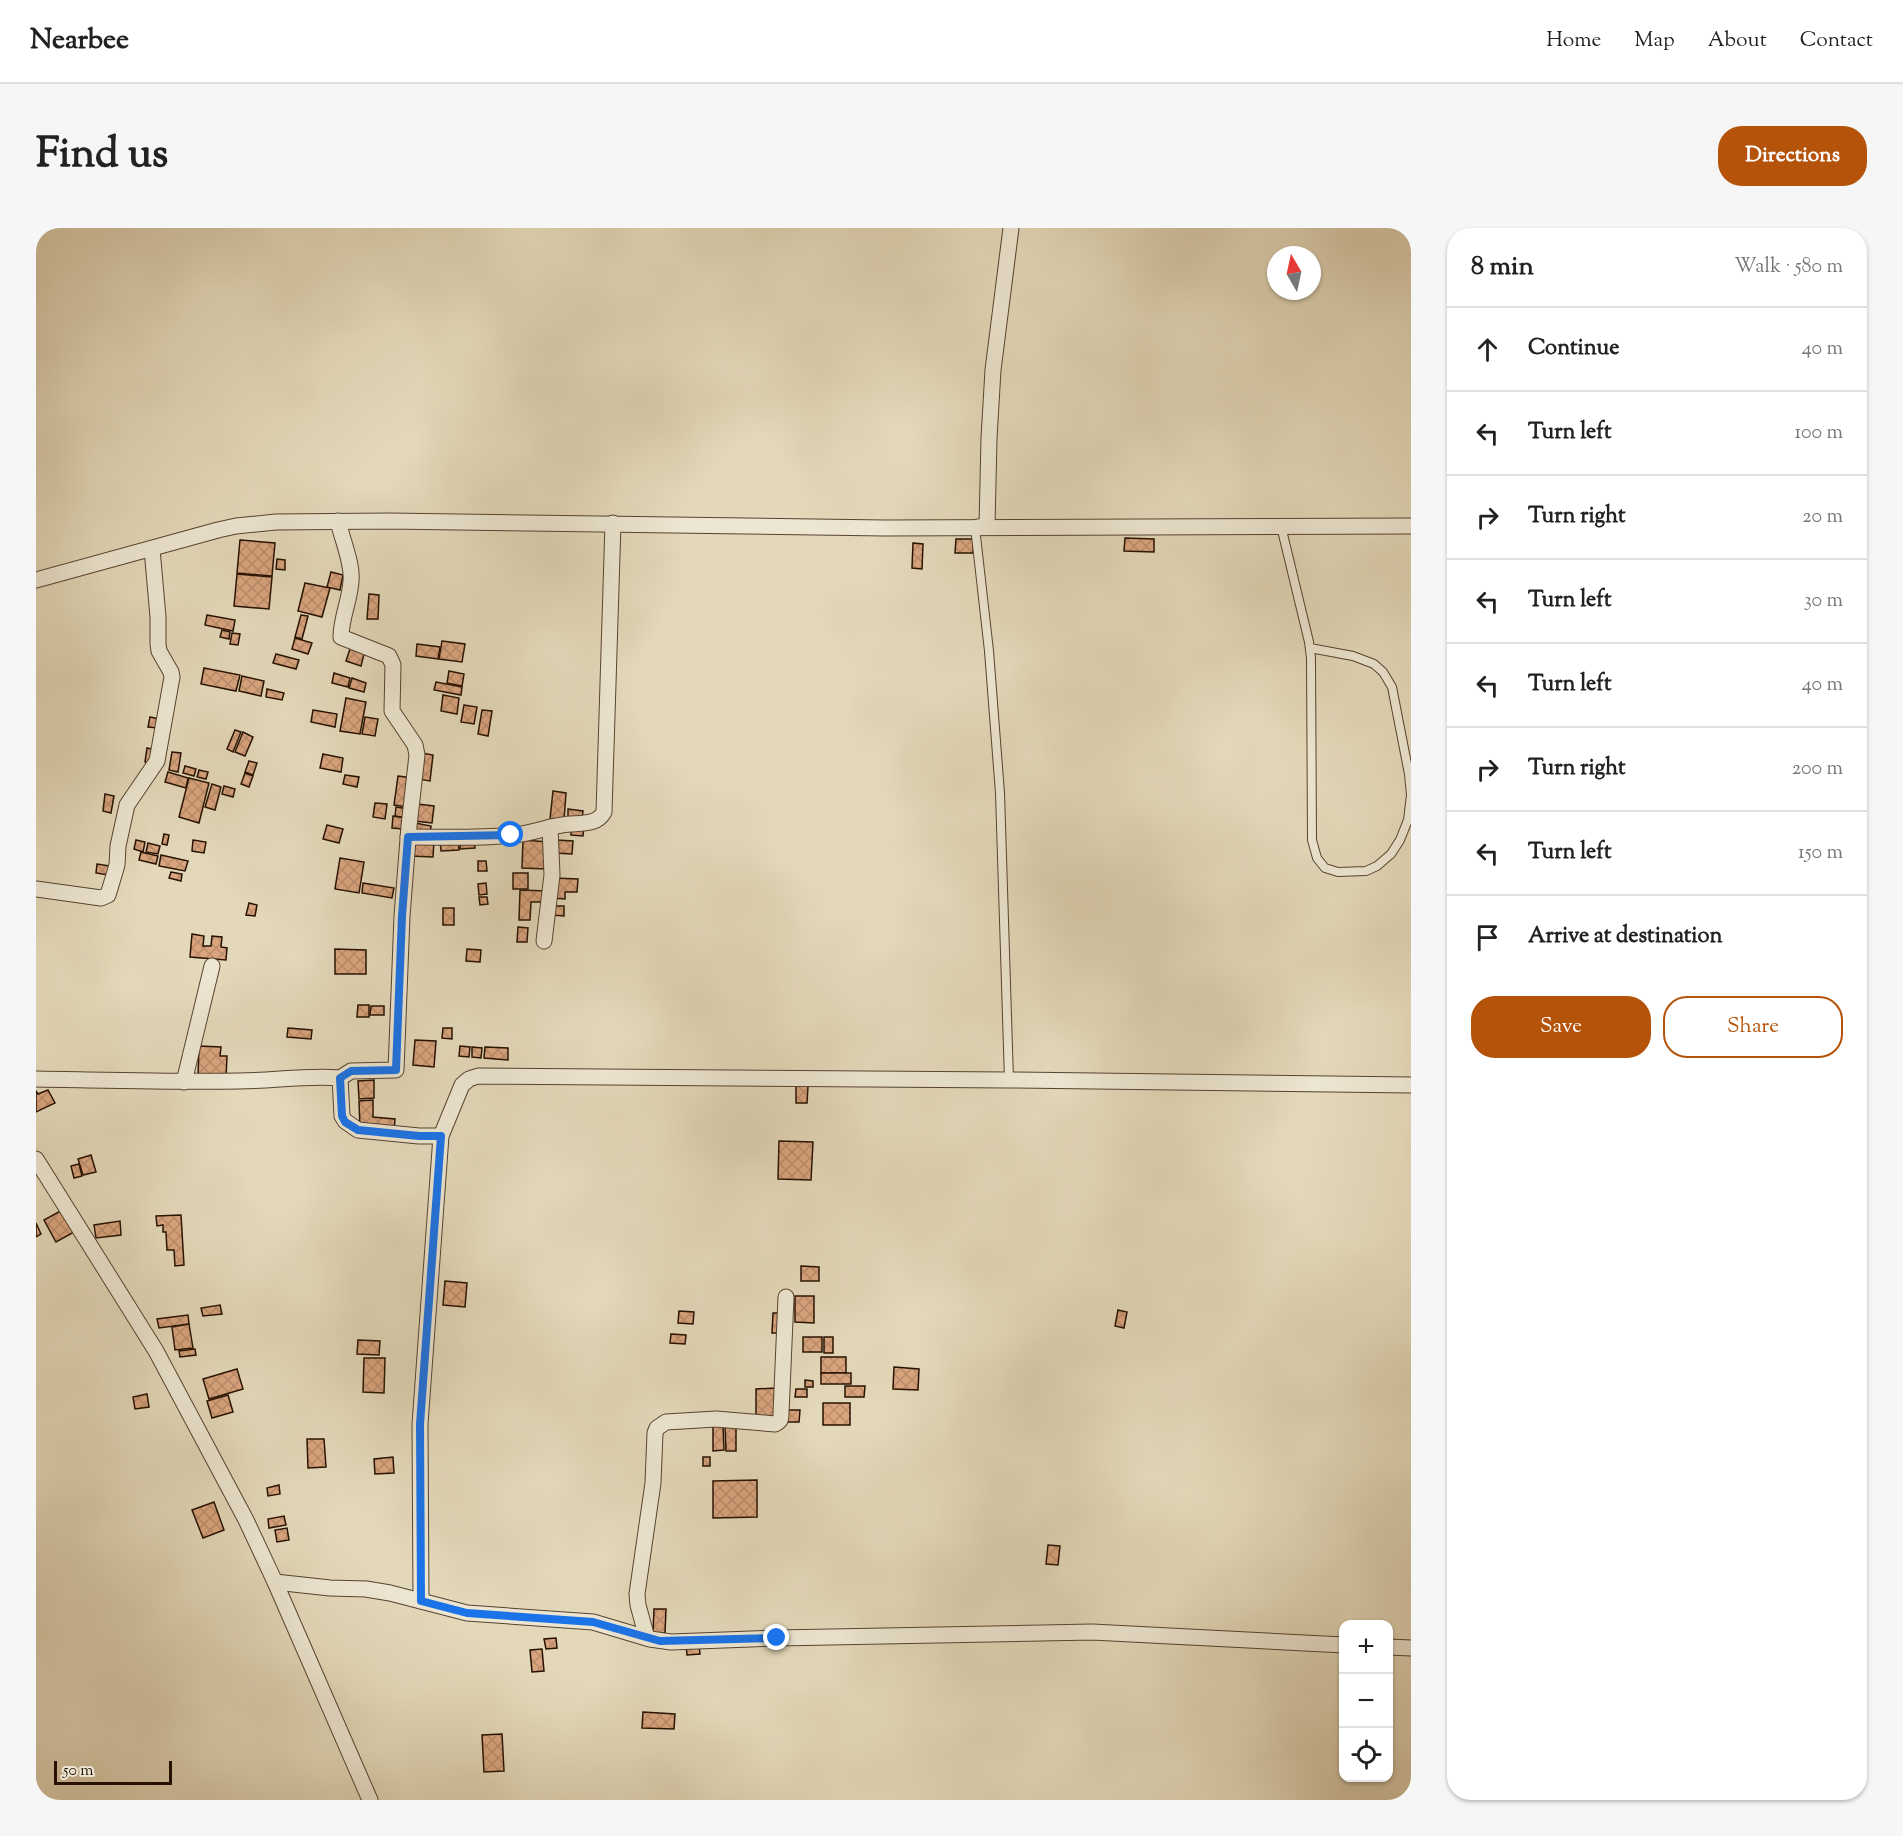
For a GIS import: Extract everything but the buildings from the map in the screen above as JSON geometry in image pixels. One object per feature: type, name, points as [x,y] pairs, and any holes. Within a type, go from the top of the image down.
[{"type":"street","points":[[983,523],[993,370],[1011,228]]},
{"type":"street","points":[[36,1079],[256,1081],[340,1078],[351,1071],[396,1070],[402,916],[417,750],[392,711],[392,660],[388,656],[341,637],[351,571],[338,521]]},
{"type":"street","points":[[36,580],[236,526],[276,522],[613,523],[762,527],[983,523],[1411,526]]},
{"type":"street","points":[[408,837],[511,835],[592,822],[598,820],[604,812],[613,523]]},
{"type":"street","points":[[36,889],[101,897],[108,895],[117,865],[118,846],[128,805],[158,761],[171,672],[159,651],[152,549]]},
{"type":"street","points":[[544,941],[552,875],[550,827]]},
{"type":"street","points":[[184,1082],[212,966]]},
{"type":"street","points":[[421,1601],[420,1424],[441,1136],[462,1085],[469,1080],[478,1076],[1411,1085]]},
{"type":"street","points":[[340,1078],[342,1116],[345,1122],[358,1130],[441,1136]]},
{"type":"street","points":[[36,1159],[156,1351],[246,1520],[370,1800]]},
{"type":"street","points":[[647,1638],[637,1594],[651,1499],[657,1428],[666,1422],[716,1419],[775,1424],[779,1422],[782,1413],[786,1297]]},
{"type":"street","points":[[275,1582],[366,1589],[467,1613],[593,1622],[647,1638],[672,1642],[1092,1632],[1339,1645]]},
{"type":"street","points":[[1393,1647],[1411,1648]]},
{"type":"lane","points":[[983,523],[989,651],[1000,793],[1009,1080]]},
{"type":"lane","points":[[1281,526],[1310,648],[1312,840],[1317,858],[1326,868],[1338,872],[1366,871],[1377,867],[1391,854],[1408,820],[1411,795],[1409,774],[1392,687],[1383,672],[1374,664],[1353,656],[1310,648]]},
{"type":"route","points":[[511,835],[408,837],[402,916],[396,1070],[351,1071],[340,1078],[342,1116],[345,1122],[358,1130],[441,1136],[420,1424],[421,1601],[467,1613],[593,1622],[660,1641],[777,1638]]}]
